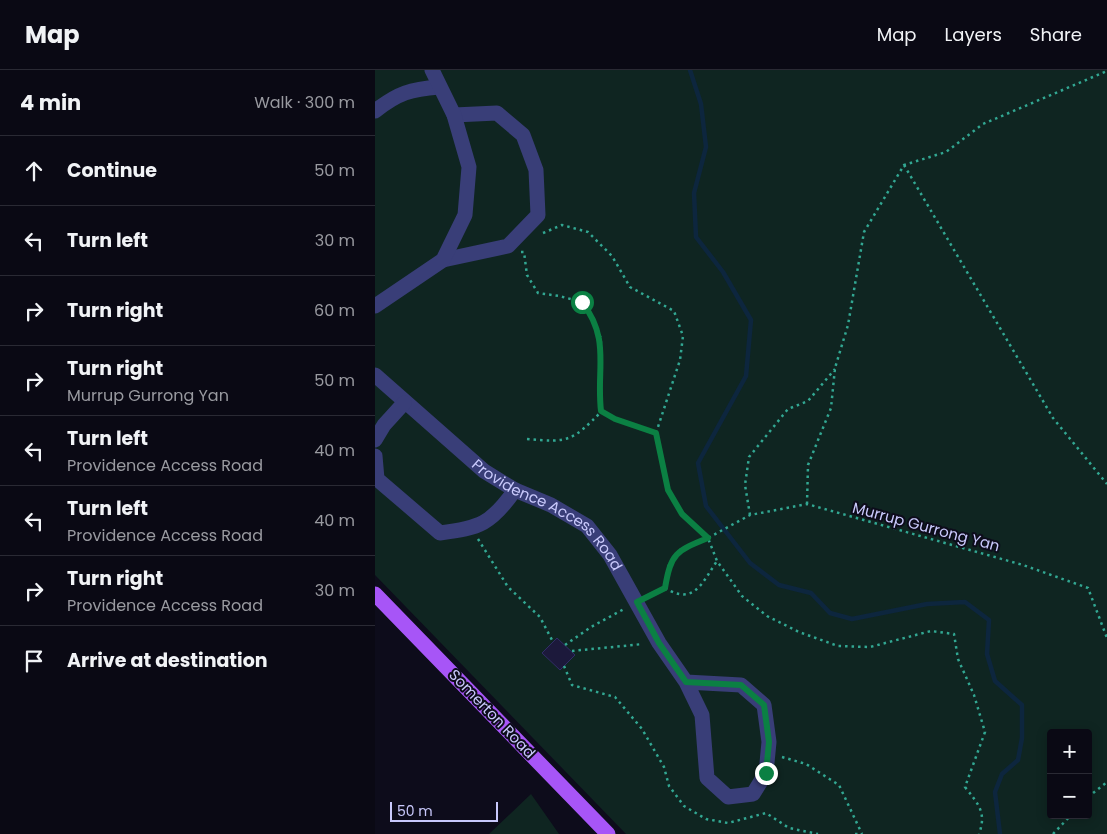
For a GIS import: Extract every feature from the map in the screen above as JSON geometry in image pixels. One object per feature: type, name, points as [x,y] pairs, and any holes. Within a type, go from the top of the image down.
[{"type":"main road","name":"Somerton Road","points":[[375,594],[608,834]]},
{"type":"lane","points":[[432,70],[454,116],[469,167],[465,215],[443,260]]},
{"type":"lane","points":[[375,111],[401,94],[415,88],[439,87]]},
{"type":"lane","points":[[375,306],[443,260],[509,246],[538,215],[536,170],[523,135],[497,113],[454,116]]},
{"type":"lane","name":"Providence Access Road","points":[[375,376],[484,471],[515,490],[551,505],[587,526],[610,555],[659,643],[686,682],[702,715],[707,778],[728,797],[753,794],[766,773],[769,742],[764,705],[741,685],[686,682]]},
{"type":"lane","points":[[375,440],[384,425],[404,403]]},
{"type":"lane","points":[[375,456],[377,478],[440,533],[472,529],[500,512],[515,490]]},
{"type":"path","points":[[807,504],[807,465],[831,408],[835,368],[848,325],[864,232],[904,165],[946,152],[983,124],[1107,71]]},
{"type":"path","points":[[904,165],[1053,418],[1107,484]]},
{"type":"path","points":[[538,234],[562,225],[589,232],[612,256],[630,287],[674,311],[683,336],[680,360],[656,433],[668,490],[682,514],[708,538],[717,561],[742,596],[767,616],[799,632],[838,646],[870,647],[931,631],[954,634],[958,659],[974,695],[985,732],[965,787],[980,807],[983,822],[979,834]]},
{"type":"path","points":[[509,246],[524,252]]},
{"type":"path","points":[[527,440],[555,442],[578,435],[601,411],[599,392],[601,338],[592,315],[582,302],[538,293],[527,275],[524,252],[529,246]]},
{"type":"path","points":[[750,515],[745,485],[749,457],[788,409],[808,401],[835,368]]},
{"type":"path","points":[[601,411],[615,419],[656,433]]},
{"type":"path","name":"Murrup Gurrong Yan","points":[[665,588],[669,565],[681,549],[708,538],[750,515],[807,504],[1023,565],[1088,588],[1107,638]]},
{"type":"path","points":[[472,529],[508,587],[540,618],[553,642]]},
{"type":"path","points":[[565,645],[591,627],[665,588],[677,596],[687,596],[701,585],[717,561]]},
{"type":"path","points":[[571,651],[659,643]]},
{"type":"path","points":[[564,666],[572,685],[615,697],[642,728],[664,767],[669,786],[684,806],[706,819],[728,823],[766,813],[789,828],[818,834]]},
{"type":"path","points":[[768,753],[806,764],[839,785],[862,834],[855,834]]},
{"type":"path","points":[[1092,794],[1107,782]]},
{"type":"path","points":[[1053,834],[1067,819]]},
{"type":"green space","points":[[375,70],[1107,70],[1107,834],[626,834],[375,575]]},
{"type":"green space","points":[[531,794],[559,834],[489,834]]},
{"type":"building","points":[[557,638],[575,655],[560,670],[542,653]]},
{"type":"waterway","points":[[690,70],[701,104],[706,147],[694,193],[696,237],[723,272],[751,320],[746,376],[698,463],[706,506],[750,563],[779,585],[811,593],[830,613],[852,619],[927,604],[965,602],[989,620],[987,654],[995,681],[1022,705],[1022,738],[1018,760],[1002,774],[995,792],[1000,834]]},
{"type":"route","points":[[582,302],[592,315],[601,338],[599,392],[601,411],[615,419],[656,433],[668,490],[682,514],[708,538],[681,549],[669,565],[665,588],[637,602],[659,643],[686,682],[741,685],[764,705],[769,742],[766,773]]}]
